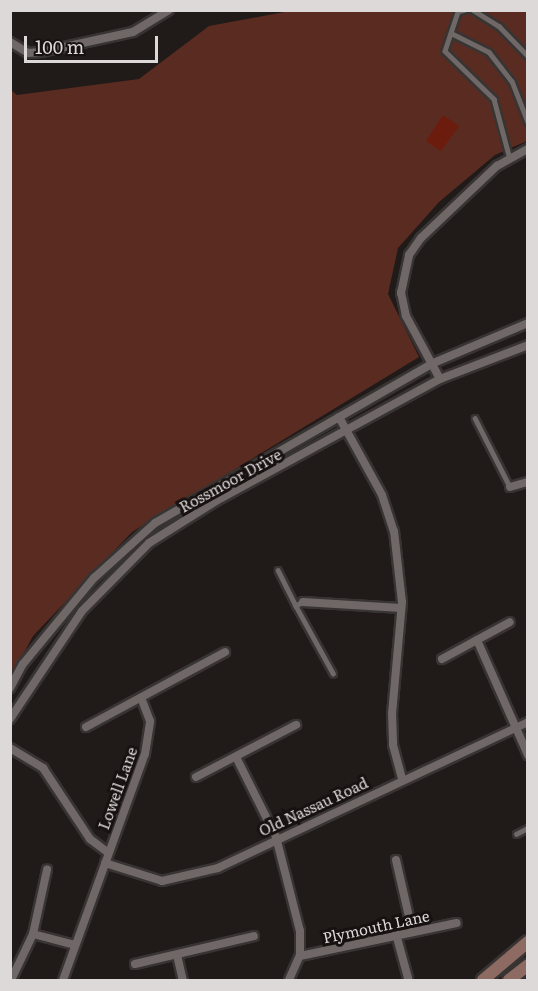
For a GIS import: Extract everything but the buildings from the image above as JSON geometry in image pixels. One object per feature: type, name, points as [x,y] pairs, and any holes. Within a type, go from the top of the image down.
[{"type":"main road","points":[[483,981],[528,942]]},
{"type":"main road","points":[[510,981],[528,964]]},
{"type":"street","points":[[10,42],[28,53],[41,52],[133,32],[169,10]]},
{"type":"street","points":[[440,379],[406,316],[401,293],[409,255],[452,207],[510,159],[528,149]]},
{"type":"street","name":"Rossmoor Drive","points":[[10,688],[23,664],[94,578],[155,523],[432,363],[528,323]]},
{"type":"street","name":"Rossmoor Drive","points":[[10,719],[82,611],[149,543],[216,501],[440,379],[528,345]]},
{"type":"street","points":[[339,417],[382,495],[394,531],[401,608],[392,713],[393,745],[402,779]]},
{"type":"street","points":[[510,487],[528,482]]},
{"type":"street","points":[[300,604],[401,608]]},
{"type":"street","points":[[442,659],[510,622]]},
{"type":"street","points":[[477,640],[513,728],[528,755]]},
{"type":"street","points":[[86,727],[225,652]]},
{"type":"street","name":"Lowell Lane","points":[[105,863],[107,852],[145,754],[150,721],[141,698]]},
{"type":"street","name":"Old Nassau Road","points":[[105,863],[134,875],[178,881],[218,868],[276,837],[528,722]]},
{"type":"street","points":[[196,777],[296,725]]},
{"type":"street","points":[[10,748],[43,768],[90,839],[107,852]]},
{"type":"street","points":[[236,757],[276,837],[300,931],[300,956],[289,981]]},
{"type":"street","points":[[396,860],[412,930]]},
{"type":"street","points":[[63,981],[105,863]]},
{"type":"street","points":[[11,981],[33,934],[46,870]]},
{"type":"street","name":"Plymouth Lane","points":[[300,956],[412,930],[457,923]]},
{"type":"street","points":[[33,934],[75,945]]},
{"type":"street","points":[[396,934],[408,978]]},
{"type":"street","points":[[135,964],[254,936]]},
{"type":"street","points":[[177,955],[183,981]]},
{"type":"lane","points":[[465,10],[458,12],[445,51],[447,58],[478,78],[494,99],[510,159]]},
{"type":"lane","points":[[473,10],[499,26],[528,56]]},
{"type":"lane","points":[[451,33],[489,52],[512,81],[528,122]]},
{"type":"lane","points":[[475,418],[510,487]]},
{"type":"lane","points":[[278,570],[300,604],[333,673]]},
{"type":"lane","points":[[516,834],[528,828]]},
{"type":"shaded area","points":[[290,11],[527,11],[527,141],[495,155],[439,202],[398,248],[388,294],[419,357],[132,532],[33,636],[11,677],[11,90],[17,95],[139,79],[209,26]]},
{"type":"shaded area","points":[[443,115],[459,126],[441,151],[426,141]]}]
